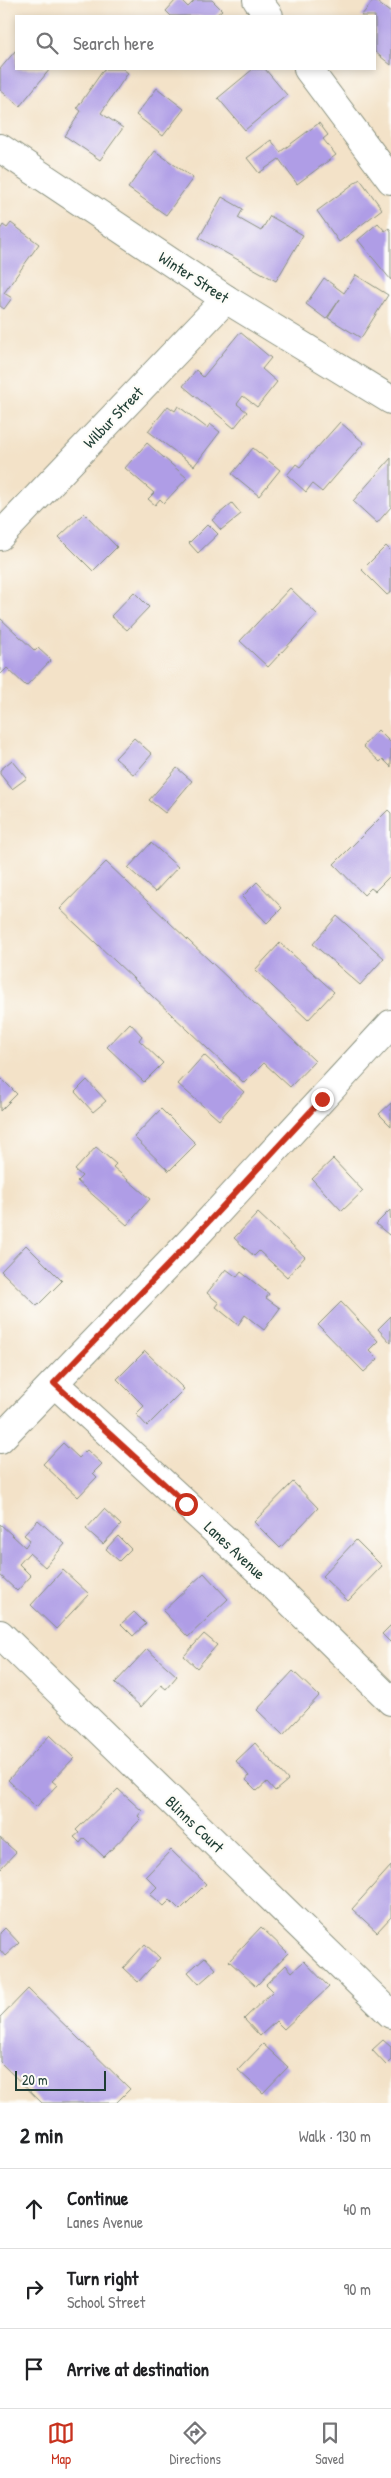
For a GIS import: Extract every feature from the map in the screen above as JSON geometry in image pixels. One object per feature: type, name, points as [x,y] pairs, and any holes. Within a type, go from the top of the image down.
[{"type":"street","points":[[257,0],[268,15]]},
{"type":"street","points":[[309,70],[387,164]]},
{"type":"street","name":"Winter Street","points":[[0,148],[226,299],[391,400]]},
{"type":"street","name":"Wilbur Street","points":[[0,536],[226,299]]},
{"type":"street","points":[[0,1439],[187,1245],[391,1024]]},
{"type":"street","name":"Lanes Avenue","points":[[54,1383],[259,1572],[391,1701]]},
{"type":"street","name":"Blinns Court","points":[[0,1634],[391,2014]]},
{"type":"building","points":[[176,0],[181,0],[188,7],[195,0],[212,0],[222,10],[216,15],[170,15],[166,11]]},
{"type":"building","points":[[374,0],[391,13],[391,65],[376,53],[376,15],[362,15]]},
{"type":"building","points":[[15,51],[15,70],[49,70],[20,106],[0,90],[0,69]]},
{"type":"building","points":[[103,70],[124,70],[128,73],[101,113],[123,128],[100,160],[65,136],[81,111],[77,108]]},
{"type":"building","points":[[252,70],[266,70],[287,95],[245,130],[218,98]]},
{"type":"building","points":[[157,88],[184,109],[163,136],[136,115]]},
{"type":"building","points":[[319,123],[328,135],[323,139],[336,155],[297,184],[279,159],[259,173],[247,158],[271,140],[280,152]]},
{"type":"building","points":[[155,151],[193,178],[166,215],[128,188]]},
{"type":"building","points":[[360,179],[382,209],[339,242],[317,211]]},
{"type":"building","points":[[222,197],[243,209],[238,218],[261,231],[270,216],[303,235],[276,281],[199,238]]},
{"type":"building","points":[[11,223],[39,244],[4,293],[12,298],[4,309],[0,306],[0,230],[3,225],[7,228]]},
{"type":"building","points":[[378,223],[385,231],[389,228],[391,231],[391,280],[358,240]]},
{"type":"building","points":[[356,275],[388,295],[361,338],[328,318],[340,299],[326,319],[306,304],[324,278],[344,293]]},
{"type":"building","points":[[240,332],[271,358],[262,369],[277,382],[257,407],[243,396],[237,404],[247,412],[234,428],[183,386],[196,370],[203,377]]},
{"type":"building","points":[[168,406],[175,411],[178,406],[207,428],[210,424],[220,432],[194,466],[148,431]]},
{"type":"building","points":[[340,422],[364,443],[322,492],[312,484],[306,492],[287,475],[296,464],[300,467]]},
{"type":"building","points":[[147,443],[187,478],[164,503],[160,499],[155,505],[148,499],[154,493],[125,468]]},
{"type":"building","points":[[253,448],[280,470],[259,496],[232,474]]},
{"type":"building","points":[[391,458],[391,507],[377,523],[353,501]]},
{"type":"building","points":[[232,503],[241,514],[221,530],[212,520]]},
{"type":"building","points":[[84,513],[117,547],[93,571],[59,537]]},
{"type":"building","points":[[208,524],[218,534],[198,553],[189,543]]},
{"type":"building","points":[[386,546],[391,551],[391,592],[387,595],[362,570]]},
{"type":"building","points":[[290,588],[317,614],[268,667],[240,641]]},
{"type":"building","points":[[134,592],[149,607],[127,630],[111,616]]},
{"type":"building","points":[[0,618],[35,651],[38,648],[51,660],[26,686],[7,668],[1,674],[0,672]]},
{"type":"building","points":[[378,730],[391,743],[391,767],[383,759],[380,762],[363,746]]},
{"type":"building","points":[[134,738],[152,754],[134,775],[115,758]]},
{"type":"building","points":[[12,760],[27,778],[12,789],[0,774],[0,770]]},
{"type":"building","points":[[177,768],[192,781],[165,813],[149,800]]},
{"type":"building","points":[[388,810],[391,813],[391,875],[375,891],[371,888],[364,895],[334,864]]},
{"type":"building","points":[[151,843],[178,867],[155,892],[128,868]]},
{"type":"building","points":[[106,862],[315,1061],[290,1087],[264,1063],[244,1083],[60,909]]},
{"type":"building","points":[[257,882],[282,908],[267,923],[242,897]]},
{"type":"building","points":[[337,916],[384,958],[360,985],[313,944]]},
{"type":"building","points":[[280,943],[334,992],[308,1020],[255,970]]},
{"type":"building","points":[[130,1023],[142,1036],[139,1040],[163,1063],[144,1082],[107,1047]]},
{"type":"building","points":[[204,1055],[244,1092],[219,1120],[178,1084]]},
{"type":"building","points":[[0,1077],[17,1094],[0,1111]]},
{"type":"building","points":[[87,1080],[106,1101],[93,1112],[75,1092]]},
{"type":"building","points":[[391,1103],[391,1126],[379,1114]]},
{"type":"building","points":[[161,1109],[196,1144],[169,1171],[134,1137]]},
{"type":"building","points":[[96,1147],[116,1164],[113,1167],[150,1199],[127,1225],[77,1181],[82,1176],[75,1170]]},
{"type":"building","points":[[333,1159],[363,1191],[342,1211],[312,1179]]},
{"type":"building","points":[[390,1210],[391,1233],[389,1235],[376,1224]]},
{"type":"building","points":[[258,1213],[305,1257],[287,1277],[259,1251],[254,1256],[234,1238]]},
{"type":"building","points":[[26,1245],[62,1281],[37,1306],[1,1271]]},
{"type":"building","points":[[226,1269],[237,1277],[241,1272],[269,1294],[266,1298],[280,1308],[264,1330],[245,1315],[238,1325],[216,1307],[219,1303],[207,1293]]},
{"type":"building","points":[[341,1302],[378,1341],[369,1350],[378,1359],[364,1372],[318,1325]]},
{"type":"building","points":[[391,1316],[391,1343],[378,1329]]},
{"type":"building","points":[[145,1351],[184,1389],[147,1426],[136,1414],[144,1406],[117,1379]]},
{"type":"building","points":[[63,1443],[79,1458],[87,1450],[102,1464],[93,1473],[97,1477],[78,1497],[43,1464]]},
{"type":"building","points":[[293,1482],[318,1508],[280,1548],[254,1522]]},
{"type":"building","points":[[104,1509],[121,1525],[103,1544],[86,1529]]},
{"type":"building","points":[[38,1520],[65,1544],[45,1567],[29,1553],[19,1564],[31,1576],[17,1591],[0,1575],[0,1524],[25,1547],[30,1540],[24,1535]]},
{"type":"building","points":[[118,1536],[131,1549],[119,1561],[106,1549]]},
{"type":"building","points":[[356,1540],[382,1566],[348,1601],[322,1576]]},
{"type":"building","points":[[63,1570],[89,1594],[56,1629],[31,1605]]},
{"type":"building","points":[[204,1573],[228,1599],[188,1637],[163,1611]]},
{"type":"building","points":[[134,1612],[146,1624],[133,1636],[121,1624]]},
{"type":"building","points":[[391,1625],[391,1643],[382,1634]]},
{"type":"building","points":[[204,1634],[217,1645],[197,1668],[184,1656]]},
{"type":"building","points":[[147,1649],[177,1676],[166,1689],[161,1685],[141,1707],[115,1683]]},
{"type":"building","points":[[293,1671],[319,1696],[283,1735],[257,1710]]},
{"type":"building","points":[[50,1735],[74,1758],[52,1781],[57,1785],[36,1807],[8,1780]]},
{"type":"building","points":[[255,1743],[288,1780],[275,1791],[267,1782],[257,1791],[246,1780],[249,1776],[236,1761]]},
{"type":"building","points":[[118,1789],[142,1811],[138,1816],[141,1819],[104,1857],[84,1838],[80,1843],[74,1837],[79,1833],[76,1830]]},
{"type":"building","points":[[0,1838],[16,1852],[0,1869]]},
{"type":"building","points":[[171,1850],[206,1884],[180,1910],[170,1900],[164,1906],[150,1894],[157,1887],[146,1876]]},
{"type":"building","points":[[391,1866],[391,1917],[377,1932],[352,1909]]},
{"type":"building","points":[[261,1927],[288,1953],[256,1986],[229,1961]]},
{"type":"building","points":[[5,1928],[19,1943],[5,1956],[0,1950],[0,1933]]},
{"type":"building","points":[[145,1944],[160,1958],[138,1982],[123,1968]]},
{"type":"building","points":[[205,1957],[216,1969],[199,1984],[188,1972]]},
{"type":"building","points":[[304,1961],[329,1987],[284,2029],[276,2021],[260,2036],[244,2019],[273,1991],[266,1984],[286,1965],[292,1972]]},
{"type":"building","points":[[28,1989],[130,2089],[116,2103],[42,2103],[0,2062],[0,2018]]},
{"type":"building","points":[[383,2040],[391,2047],[391,2060],[386,2065],[372,2050]]},
{"type":"building","points":[[263,2044],[288,2067],[263,2093],[238,2070]]},
{"type":"route","points":[[186,1504],[54,1383],[187,1245],[322,1099]]}]
